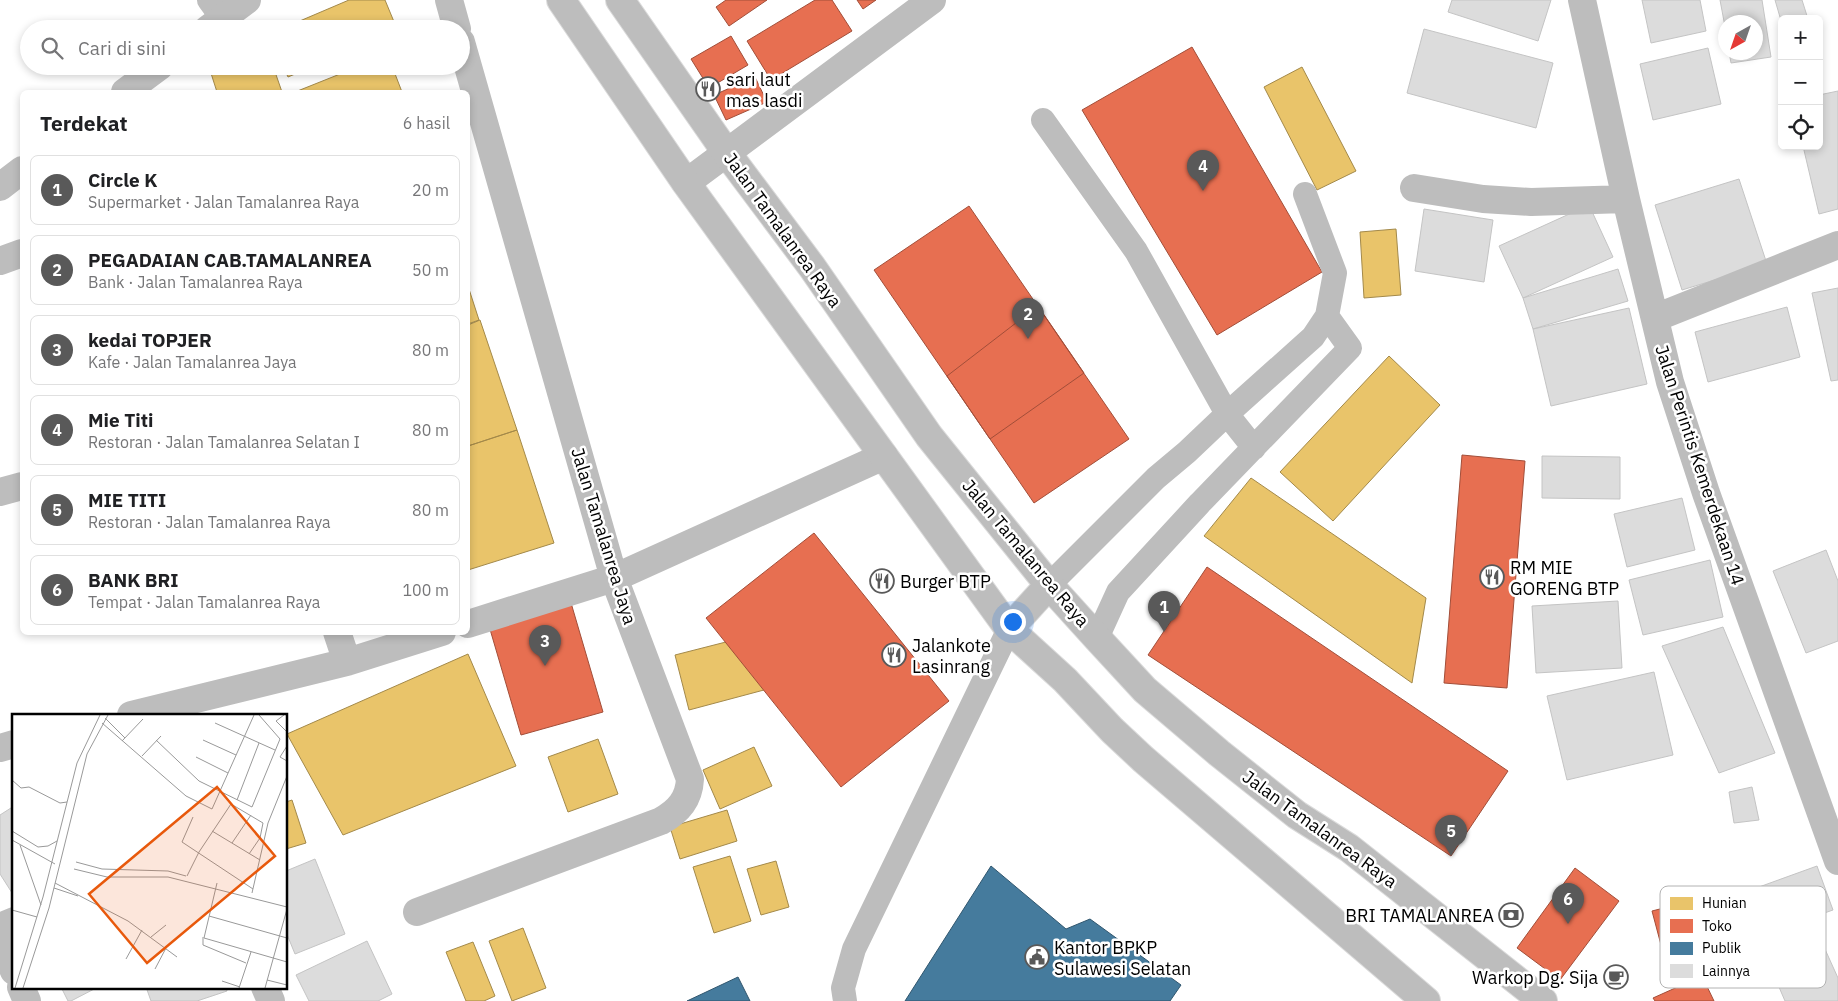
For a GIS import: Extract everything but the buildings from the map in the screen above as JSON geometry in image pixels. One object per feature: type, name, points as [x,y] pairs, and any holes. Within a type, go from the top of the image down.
[{"type":"street","points":[[213,16],[247,0]]},
{"type":"street","points":[[449,0],[455,20]]},
{"type":"street","points":[[561,0],[686,183],[1009,629],[1065,680],[1112,730],[1143,759],[1426,1001]]},
{"type":"street","name":"Jalan Tamalanrea Raya","points":[[620,0],[726,152],[812,268],[929,436],[1049,585],[1097,638],[1145,690],[1219,753],[1298,815],[1349,848],[1543,1001]]},
{"type":"street","points":[[686,183],[932,0]]},
{"type":"street","name":"Jalan Perintis Kemerdekaan 14","points":[[1582,0],[1626,199],[1670,382],[1706,493],[1838,861]]},
{"type":"street","name":"Jalan Tamalanrea Jaya","points":[[417,912],[661,821],[673,815],[687,798],[690,790],[690,779],[614,578],[470,74]]},
{"type":"street","points":[[129,90],[156,77]]},
{"type":"street","points":[[0,187],[20,172]]},
{"type":"street","points":[[1414,188],[1483,199],[1531,202],[1626,199]]},
{"type":"street","points":[[1655,318],[1838,245]]},
{"type":"street","points":[[0,261],[20,254]]},
{"type":"street","points":[[470,623],[614,578],[884,456]]},
{"type":"street","points":[[0,492],[20,487]]},
{"type":"street","points":[[1009,629],[1049,585]]},
{"type":"street","points":[[338,635],[347,662]]},
{"type":"street","points":[[135,714],[347,662],[432,635]]},
{"type":"street","points":[[0,927],[12,921]]},
{"type":"street","points":[[0,941],[12,967]]},
{"type":"street","points":[[21,988],[27,1001]]},
{"type":"street","points":[[265,988],[271,1001]]},
{"type":"lane","points":[[1043,120],[1136,251],[1227,414],[1254,448]]},
{"type":"lane","points":[[1049,585],[1156,478],[1313,337],[1327,316],[1335,273],[1305,194]]},
{"type":"lane","points":[[1097,638],[1118,592],[1200,503],[1350,348],[1327,316]]},
{"type":"lane","points":[[844,1001],[844,988],[854,949],[1009,629]]},
{"type":"place","name":"sari laut mas lasdi","points":[[708,89]]},
{"type":"place","name":"Mie Titi","points":[[1203,191]]},
{"type":"place","name":"PEGADAIAN CAB.TAMALANREA","points":[[1028,339]]},
{"type":"place","name":"RM MIE GORENG BTP","points":[[1492,577]]},
{"type":"place","name":"Burger BTP","points":[[882,581]]},
{"type":"place","name":"Circle K","points":[[1164,632]]},
{"type":"place","name":"Jalankote Lasinrang","points":[[894,655]]},
{"type":"place","name":"kedai TOPJER","points":[[545,666]]},
{"type":"place","name":"MIE TITI","points":[[1451,856]]},
{"type":"place","name":"BRI TAMALANREA","points":[[1511,915]]},
{"type":"place","name":"BANK BRI","points":[[1568,924]]},
{"type":"place","name":"Kantor BPKP Sulawesi Selatan","points":[[1037,957]]},
{"type":"place","name":"Warkop Dg. Sija","points":[[1616,977]]}]
